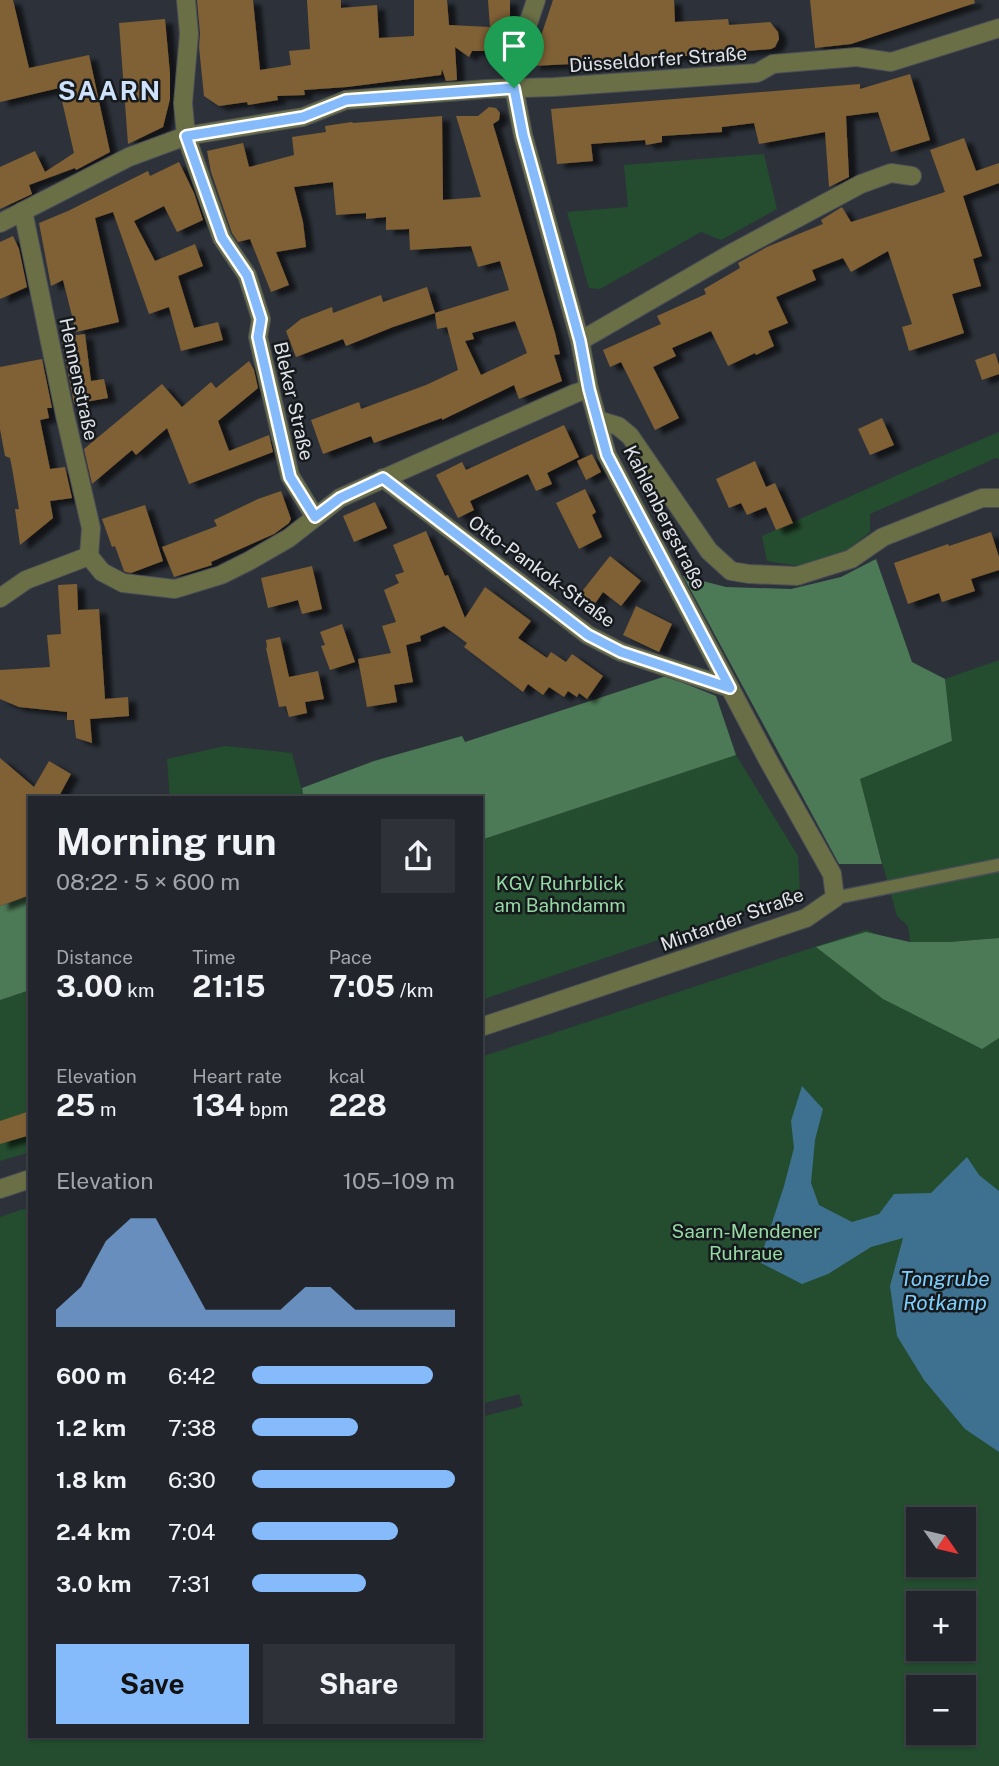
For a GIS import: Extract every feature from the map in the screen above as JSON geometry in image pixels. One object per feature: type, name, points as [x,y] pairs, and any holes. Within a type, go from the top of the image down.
[{"type":"street","name":"Bleker Straße","points":[[187,0],[189,34],[183,103],[186,136],[222,238],[247,275],[261,319],[258,337],[290,477],[315,517]]},
{"type":"street","name":"Kahlenbergstraße","points":[[536,0],[515,63],[514,88],[523,135],[580,341],[589,389],[607,455],[768,760],[832,874],[835,898]]},
{"type":"street","name":"Düsseldorfer Straße","points":[[0,223],[129,157],[186,136],[303,117],[346,100],[757,73],[774,64],[857,57],[891,62],[999,27]]},
{"type":"street","points":[[580,341],[732,253],[861,184],[891,173],[912,176]]},
{"type":"street","name":"Hennenstraße","points":[[23,211],[91,527],[89,556]]},
{"type":"street","points":[[0,598],[26,580],[89,556],[102,572],[123,583],[175,589],[220,575],[289,538],[340,498],[589,389]]},
{"type":"street","points":[[598,420],[618,426],[630,436],[709,551],[731,571],[797,576],[851,559],[883,537],[982,498],[999,498]]},
{"type":"street","name":"Otto-Pankok-Straße","points":[[383,478],[588,635],[621,652],[730,688]]},
{"type":"street","name":"Mintarder Straße","points":[[483,1026],[806,918],[835,898]]},
{"type":"street","points":[[0,1189],[28,1180]]},
{"type":"lane","name":"Mintarder Straße","points":[[835,898],[999,865]]},
{"type":"green space","points":[[764,154],[777,209],[721,240],[701,232],[600,289],[589,288],[567,212],[628,207],[624,165]]},
{"type":"green space","points":[[999,432],[999,459],[870,514],[870,532],[845,552],[799,566],[767,561],[762,536]]},
{"type":"green space","points":[[876,559],[912,662],[945,679],[952,741],[860,779],[882,864],[839,864],[683,576],[726,587],[791,589],[841,577]]},
{"type":"green space","points":[[999,660],[999,938],[910,942],[908,926],[897,916],[859,779],[952,741],[945,679]]},
{"type":"green space","points":[[666,676],[716,696],[736,755],[483,839],[483,796],[298,796],[303,794],[302,788],[374,761],[462,736],[465,742]]},
{"type":"green space","points":[[225,746],[292,753],[303,794],[170,796],[167,759]]},
{"type":"green space","name":"KGV Ruhrblick am Bahndamm","points":[[736,755],[798,856],[800,892],[483,999],[483,839]]},
{"type":"green space","points":[[28,896],[28,991],[0,1000],[0,906]]},
{"type":"green space","name":"Saarn-Mendener Ruhraue","points":[[866,930],[911,946],[999,944],[999,1766],[0,1766],[0,1217],[28,1208],[28,1738],[483,1738],[483,1416],[523,1406],[519,1394],[483,1403],[483,1056]]},
{"type":"green space","points":[[866,932],[910,942],[999,938],[999,1038],[982,1049],[883,999],[816,947]]},
{"type":"green space","points":[[28,991],[28,1153],[0,1161],[0,1000]]},
{"type":"water","name":"Tongrube Rotkamp","points":[[802,1086],[823,1109],[815,1140],[811,1183],[819,1205],[852,1222],[879,1214],[894,1194],[931,1193],[967,1157],[979,1175],[999,1191],[999,1452],[965,1429],[924,1380],[897,1336],[890,1286],[903,1238],[871,1247],[828,1274],[802,1284],[759,1262],[794,1148],[791,1121]]},
{"type":"building","points":[[0,0],[13,0],[29,68],[89,55],[110,152],[76,170],[75,168],[29,185],[32,194],[0,209],[0,167],[35,151],[45,172],[74,153],[59,88],[0,102]]},
{"type":"building","points":[[197,0],[253,0],[260,70],[291,65],[289,51],[310,49],[307,0],[341,0],[341,8],[377,5],[379,38],[414,36],[414,0],[447,0],[449,25],[490,27],[488,0],[510,0],[510,20],[499,42],[498,51],[495,51],[491,58],[491,51],[472,51],[469,57],[455,47],[457,80],[446,81],[442,69],[441,75],[304,90],[305,95],[277,96],[278,100],[248,105],[247,102],[219,106],[204,96]]},
{"type":"building","points":[[553,0],[674,0],[675,22],[728,19],[729,25],[770,22],[778,32],[779,39],[771,49],[531,66]]},
{"type":"building","points":[[810,0],[974,0],[975,3],[851,44],[815,48]]},
{"type":"building","points":[[165,19],[170,99],[163,127],[128,144],[119,23]]},
{"type":"building","points":[[910,74],[930,140],[891,152],[878,112],[846,116],[849,177],[829,187],[825,132],[759,144],[754,123],[722,127],[722,132],[662,136],[662,142],[646,145],[645,140],[591,144],[593,161],[557,164],[551,109],[860,84],[860,89]]},
{"type":"building","points":[[489,107],[496,108],[500,113],[499,120],[493,124],[555,333],[560,354],[554,355],[562,381],[519,399],[514,385],[442,420],[374,443],[371,436],[323,454],[311,420],[359,402],[361,409],[458,370],[447,327],[437,329],[435,313],[509,290],[500,261],[478,267],[471,246],[410,250],[409,229],[386,230],[386,217],[366,219],[366,213],[336,215],[333,182],[294,187],[306,247],[276,252],[289,285],[271,292],[250,239],[238,242],[232,233],[211,172],[207,151],[243,143],[249,167],[294,155],[292,137],[326,132],[325,126],[442,116],[443,200],[481,197],[456,116],[478,116]],"holes":[[[515,321],[527,353],[481,375],[465,341],[474,339],[472,333]]]},
{"type":"building","points":[[964,138],[976,171],[999,163],[999,183],[963,196],[982,256],[973,259],[981,286],[952,294],[964,333],[909,351],[902,327],[912,324],[888,251],[851,272],[843,258],[812,270],[816,280],[776,297],[788,323],[768,331],[774,346],[728,366],[711,331],[672,348],[676,356],[653,367],[679,418],[655,430],[621,362],[610,367],[603,350],[661,324],[657,316],[706,294],[704,289],[740,268],[738,263],[767,247],[823,224],[821,220],[842,207],[851,222],[945,192],[930,150]]},
{"type":"building","points":[[179,162],[203,220],[177,232],[164,206],[134,221],[155,261],[195,244],[203,266],[178,276],[194,328],[218,322],[223,340],[181,351],[169,307],[149,314],[113,212],[95,218],[119,322],[76,332],[63,280],[51,286],[39,223],[148,171],[150,176]]},
{"type":"building","points":[[13,236],[19,249],[27,287],[0,299],[0,242]]},
{"type":"building","points":[[427,287],[435,313],[346,346],[343,339],[296,357],[286,331],[301,319],[332,307],[333,313],[381,295],[383,302]]},
{"type":"building","points":[[85,334],[91,381],[104,379],[108,398],[74,404],[61,337]]},
{"type":"building","points":[[995,353],[999,374],[982,380],[975,360]]},
{"type":"building","points":[[42,359],[52,408],[47,408],[49,418],[40,420],[50,469],[65,467],[72,498],[50,501],[53,518],[20,545],[15,509],[19,509],[12,468],[10,458],[5,456],[0,429],[0,367]]},
{"type":"building","points":[[249,361],[258,388],[218,421],[229,451],[269,435],[273,452],[189,484],[167,428],[136,455],[132,450],[92,484],[84,449],[162,384],[182,407],[211,382],[216,388]]},
{"type":"building","points":[[882,418],[894,445],[870,455],[858,429]]},
{"type":"building","points":[[564,425],[579,457],[547,473],[552,484],[536,491],[528,474],[470,501],[474,510],[458,518],[436,475],[462,462],[466,470]]},
{"type":"building","points":[[592,454],[601,472],[586,480],[577,461]]},
{"type":"building","points":[[755,461],[766,487],[775,483],[793,523],[776,530],[766,507],[747,515],[741,503],[729,508],[716,479]]},
{"type":"building","points":[[585,489],[596,512],[592,515],[602,537],[579,549],[556,503]]},
{"type":"building","points":[[281,491],[291,519],[289,523],[274,534],[211,562],[212,565],[174,577],[162,547],[217,526],[214,520]]},
{"type":"building","points":[[375,502],[387,528],[354,542],[343,516]]},
{"type":"building","points":[[145,505],[163,561],[131,573],[126,572],[115,546],[112,547],[102,519]]},
{"type":"building","points":[[426,531],[465,618],[485,587],[531,621],[518,638],[547,658],[551,652],[566,662],[572,654],[603,676],[587,699],[579,693],[577,697],[568,691],[564,697],[549,687],[543,695],[528,684],[523,692],[464,647],[467,643],[444,626],[420,636],[421,641],[406,645],[413,682],[394,685],[397,702],[367,707],[358,659],[391,653],[382,626],[396,622],[384,590],[399,583],[395,575],[404,572],[393,545]]},
{"type":"building","points":[[991,532],[999,557],[999,570],[971,579],[975,591],[942,602],[939,593],[908,604],[894,563]]},
{"type":"building","points":[[610,556],[641,581],[621,606],[603,592],[594,605],[580,594]]},
{"type":"building","points":[[312,566],[322,609],[302,614],[298,600],[268,608],[261,578]]},
{"type":"building","points":[[77,584],[78,610],[99,609],[105,699],[128,697],[129,716],[90,719],[92,743],[76,738],[74,720],[67,720],[67,712],[19,707],[0,699],[0,670],[50,667],[47,635],[61,634],[58,585]]},
{"type":"building","points":[[636,606],[672,624],[659,652],[623,635]]},
{"type":"building","points":[[342,624],[355,662],[330,670],[321,646],[325,645],[320,632]]},
{"type":"building","points":[[280,637],[289,677],[318,671],[324,699],[305,702],[307,713],[289,717],[286,706],[279,707],[266,640]]},
{"type":"building","points":[[0,758],[34,787],[49,761],[71,774],[59,796],[28,796],[28,896],[0,906]]},
{"type":"building","points":[[28,1112],[28,1136],[0,1144],[0,1121]]},
{"type":"district","name":"SAARN","points":[[110,90]]},
{"type":"route","points":[[514,88],[523,135],[580,341],[589,389],[607,455],[730,688],[621,652],[588,635],[383,478],[340,498],[315,517],[290,477],[258,337],[261,319],[247,275],[222,238],[186,136],[303,117],[346,100],[514,88]]}]
